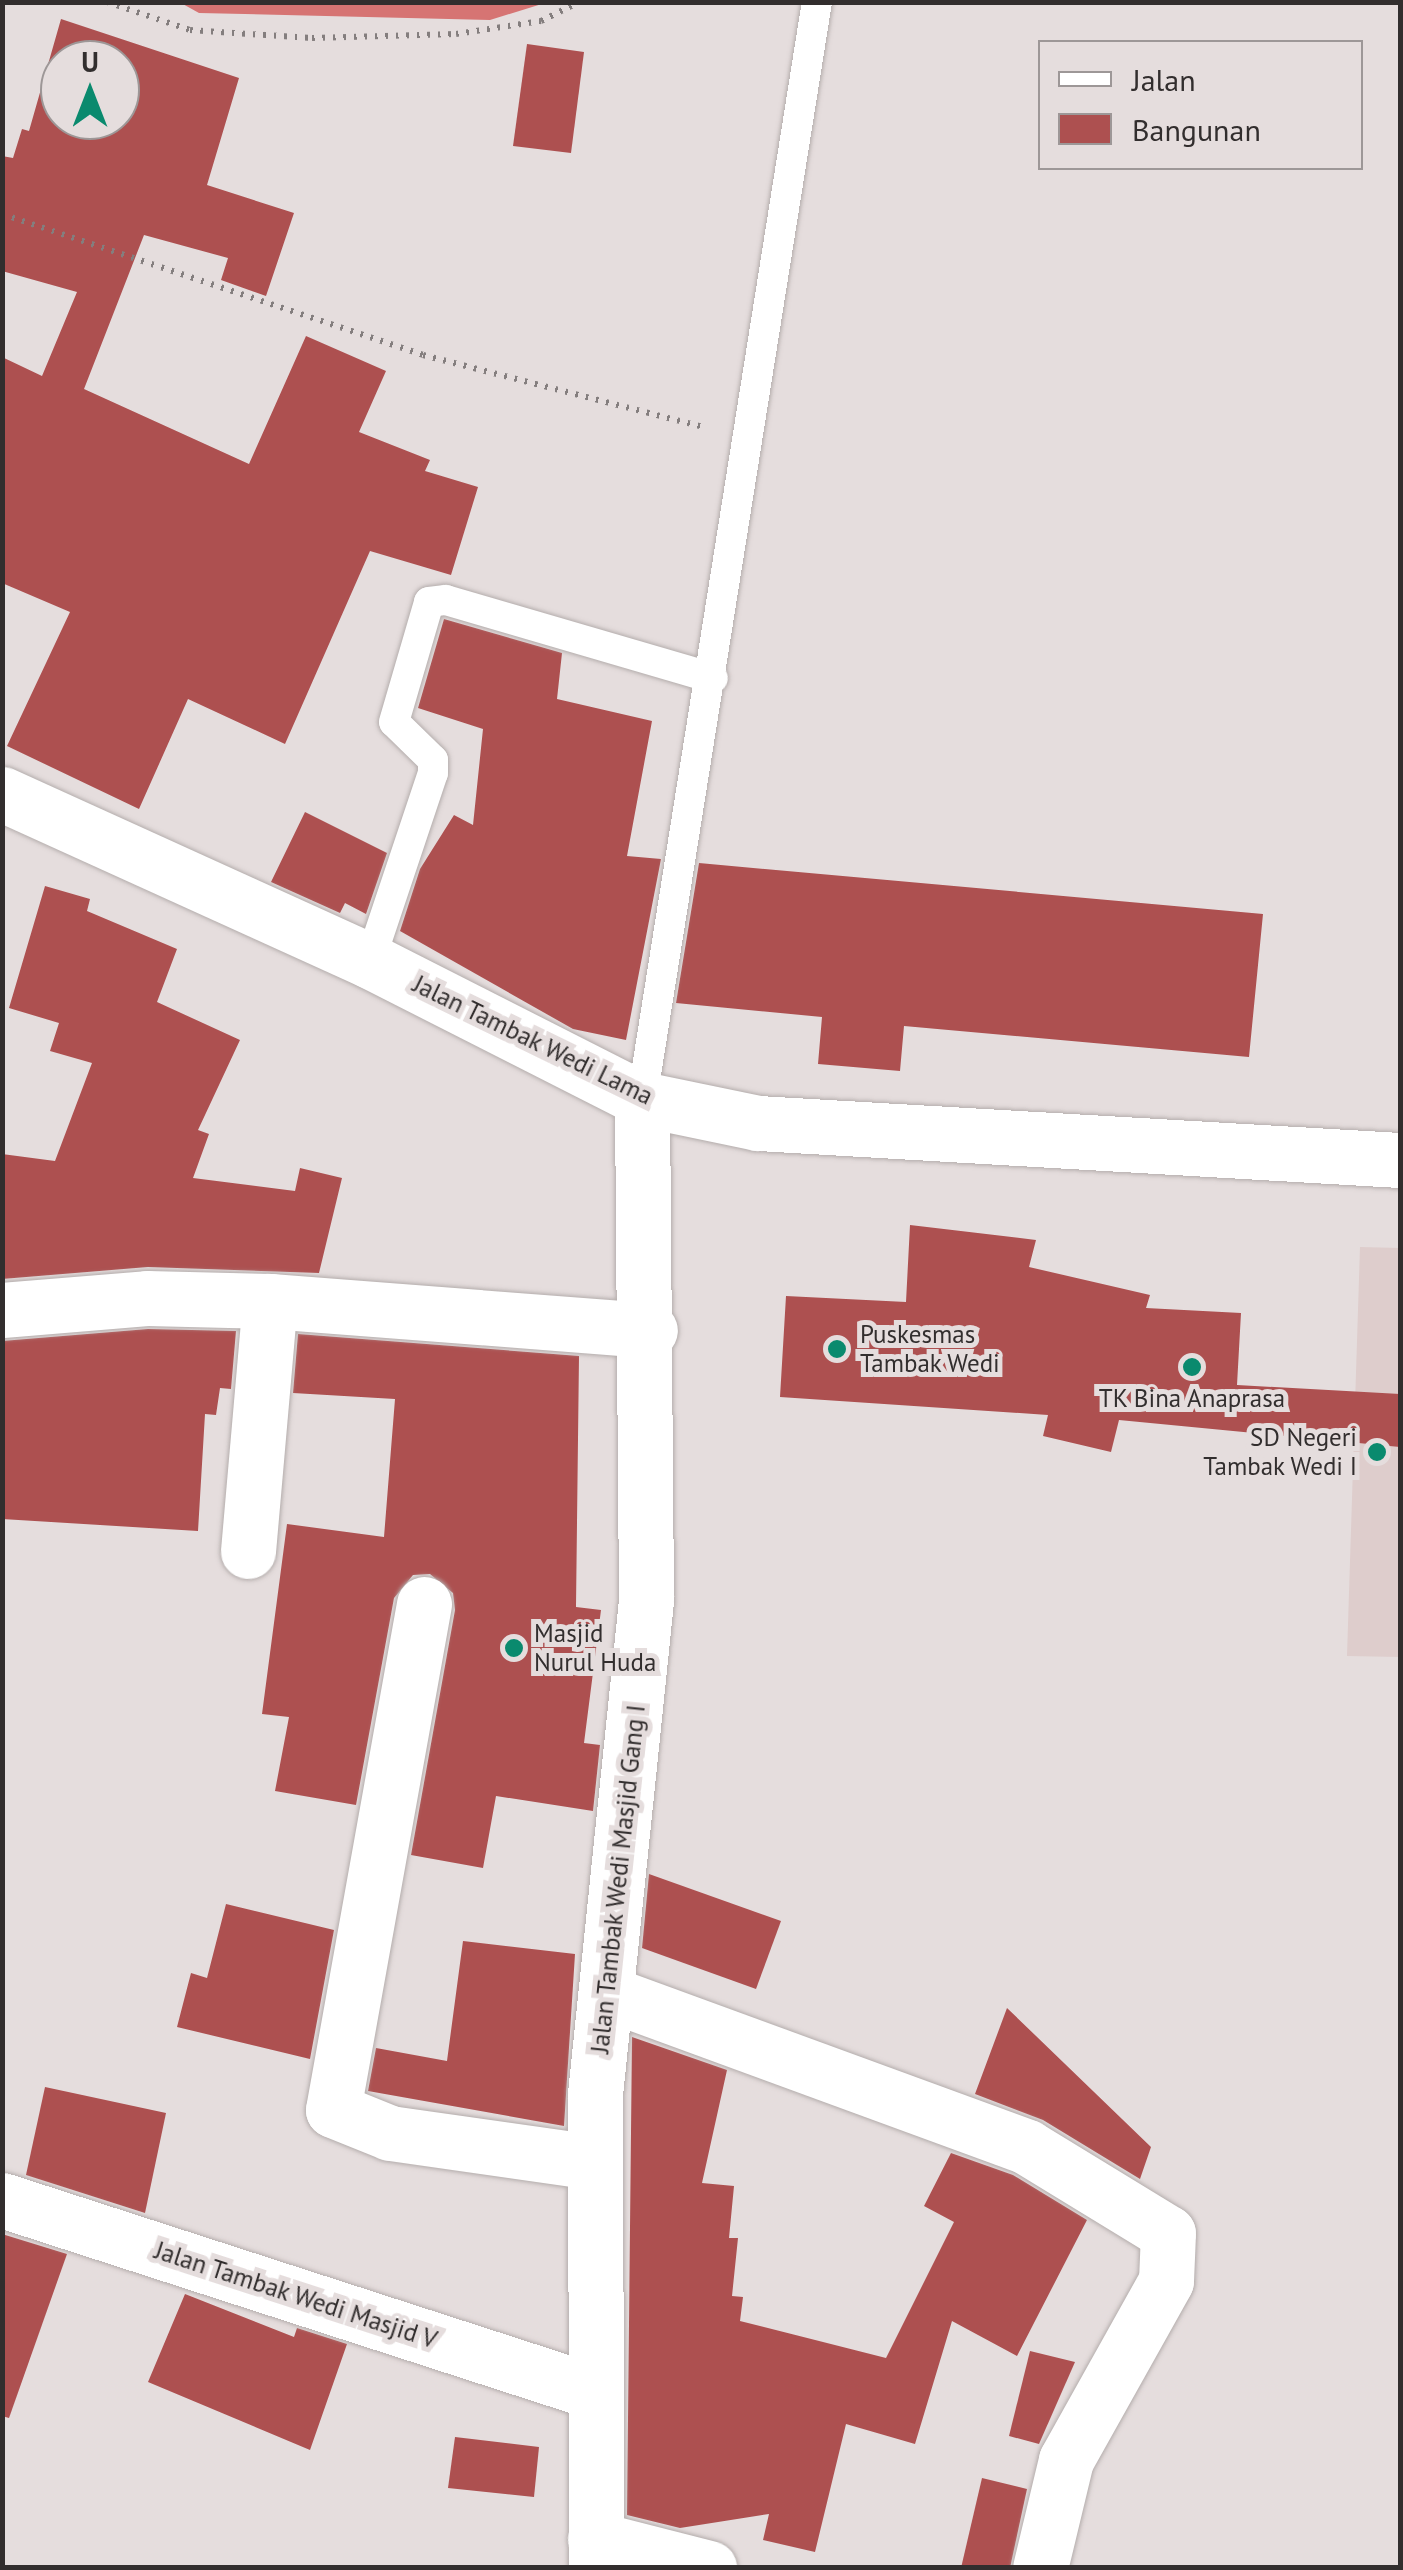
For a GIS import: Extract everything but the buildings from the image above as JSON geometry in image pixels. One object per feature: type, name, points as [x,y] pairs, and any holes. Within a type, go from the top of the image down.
[{"type":"street","name":"Jalan Tambak Wedi Lama","points":[[2,794],[370,960],[642,1099],[776,1124],[1400,1160]]},
{"type":"street","name":"Jalan Tambak Wedi Masjid Gang I","points":[[596,2553],[589,2390],[594,2162],[646,1600],[650,1330],[642,1099]]},
{"type":"street","points":[[2,1310],[148,1298],[270,1301],[650,1330]]},
{"type":"street","points":[[248,1551],[270,1301]]},
{"type":"street","points":[[424,1604],[333,2110],[408,2136],[594,2162]]},
{"type":"street","points":[[607,1993],[1026,2147],[1168,2233],[1166,2281],[1066,2460],[1040,2568]]},
{"type":"street","name":"Jalan Tambak Wedi Masjid V","points":[[2,2200],[589,2390]]},
{"type":"street","points":[[596,2553],[709,2568]]},
{"type":"lane","points":[[642,1099],[713,678],[817,2]]},
{"type":"lane","points":[[370,960],[434,773],[432,760],[394,722],[429,602],[446,600],[713,678]]},
{"type":"path","points":[[107,2],[190,30],[312,38],[456,34],[541,22],[579,2]]},
{"type":"path","points":[[2,214],[423,355],[750,438]]},
{"type":"shaded area","points":[[181,3],[545,3],[490,20],[199,13]]},
{"type":"shaded area","name":"SD Negeri Tambak Wedi I","points":[[1360,1247],[1400,1248],[1400,1657],[1347,1656]]},
{"type":"place","name":"Puskesmas Tambak Wedi","points":[[837,1349]]},
{"type":"place","name":"TK Bina Anaprasa","points":[[1192,1367]]},
{"type":"place","name":"SD Negeri Tambak Wedi I","points":[[1377,1452]]},
{"type":"place","name":"Masjid Nurul Huda","points":[[514,1648]]}]
